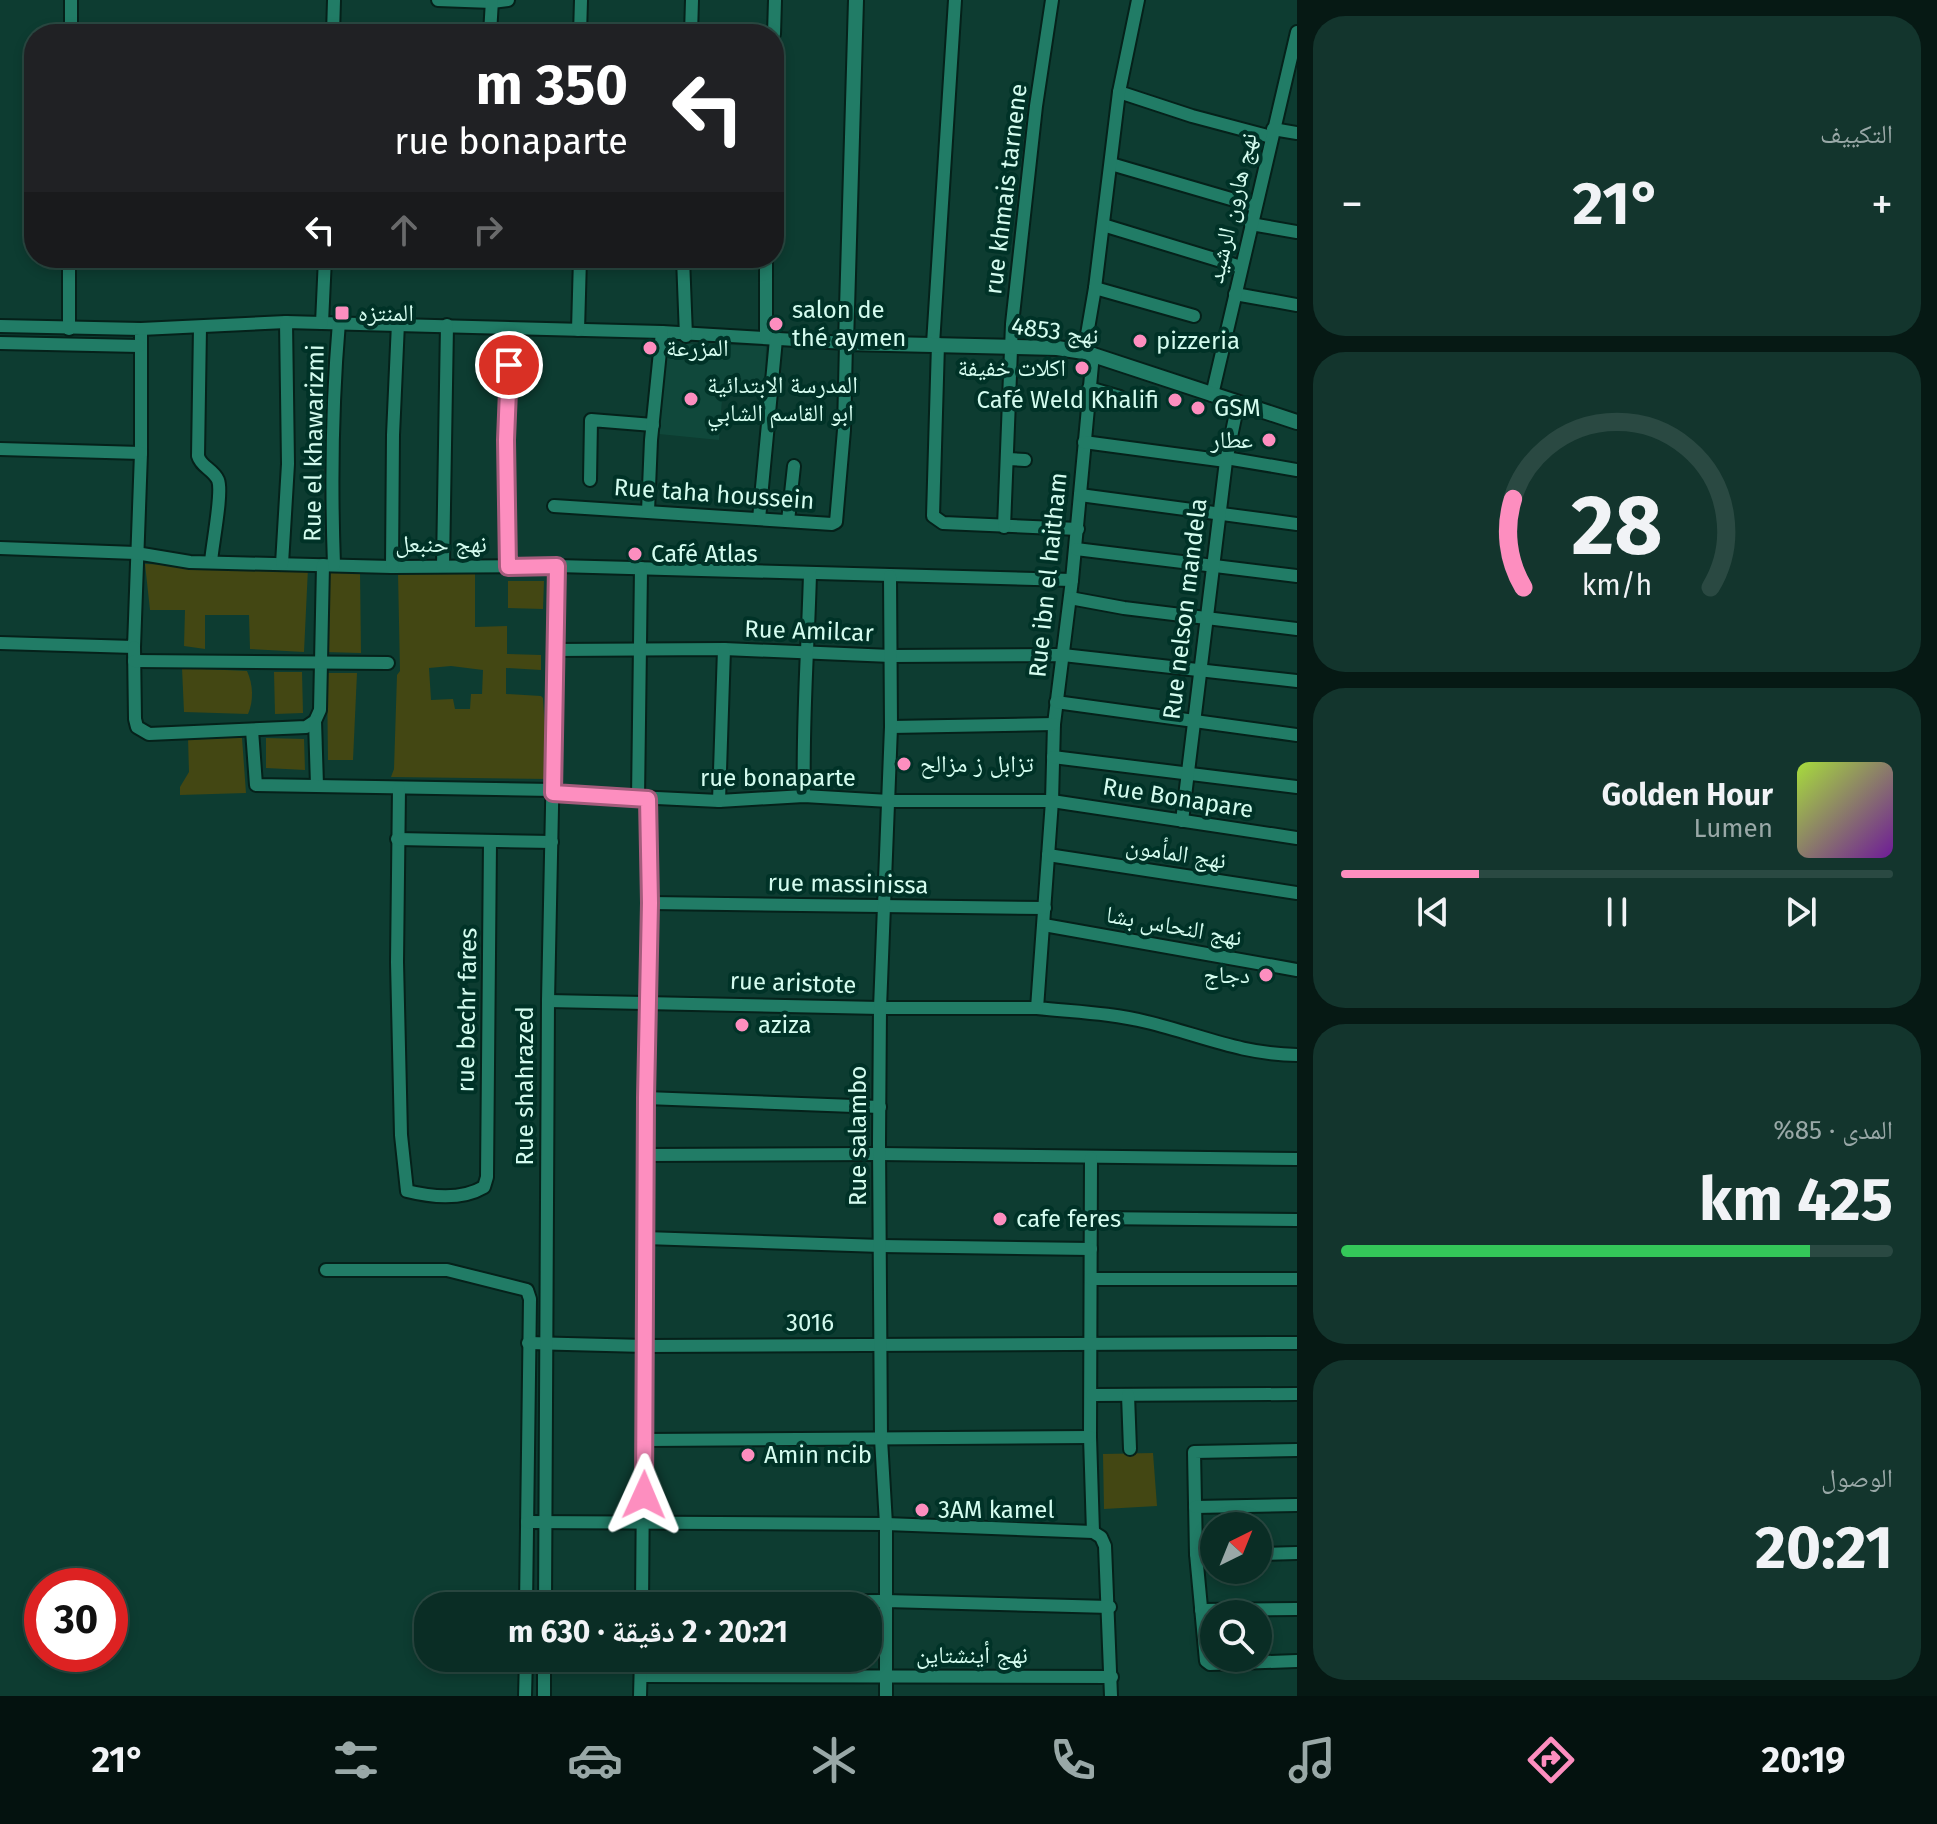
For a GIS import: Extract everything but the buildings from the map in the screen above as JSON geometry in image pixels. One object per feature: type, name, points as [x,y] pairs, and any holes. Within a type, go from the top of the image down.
[{"type":"street","points":[[71,0],[71,24]]},
{"type":"street","points":[[333,24],[334,0]]},
{"type":"street","points":[[438,0],[508,0]]},
{"type":"street","points":[[580,24],[581,0]]},
{"type":"street","points":[[691,24],[692,0]]},
{"type":"street","points":[[774,24],[775,0]]},
{"type":"street","points":[[0,326],[141,329],[286,322],[398,323],[662,332],[686,336],[846,343],[856,0]]},
{"type":"street","points":[[955,0],[936,344],[933,516],[943,523],[1078,529]]},
{"type":"street","name":"rue khmais tarnene","points":[[1004,527],[1012,346],[1036,106],[1052,0]]},
{"type":"street","name":"Rue ibn el haitham","points":[[1037,1008],[1052,801],[1054,724],[1078,529],[1089,388],[1088,353],[1119,92],[1138,0]]},
{"type":"street","points":[[491,24],[492,1]]},
{"type":"street","name":"نهج هارون الرشيد","points":[[1212,395],[1272,133],[1293,64],[1297,32]]},
{"type":"street","points":[[1119,92],[1192,116],[1272,133],[1297,133]]},
{"type":"street","points":[[1111,164],[1255,206]]},
{"type":"street","points":[[1251,224],[1297,232]]},
{"type":"street","points":[[1103,225],[1241,267]]},
{"type":"street","points":[[69,268],[69,329]]},
{"type":"street","points":[[322,323],[325,268]]},
{"type":"street","points":[[578,330],[580,268]]},
{"type":"street","points":[[683,268],[686,336]]},
{"type":"street","points":[[759,519],[771,338],[767,268]]},
{"type":"street","points":[[1095,288],[1194,316]]},
{"type":"street","points":[[1235,294],[1297,305]]},
{"type":"street","points":[[282,564],[288,464],[286,322]]},
{"type":"street","name":"Rue el khawarizmi","points":[[317,785],[315,721],[320,710],[333,389],[339,322]]},
{"type":"street","points":[[392,567],[392,449],[398,323]]},
{"type":"street","points":[[443,566],[447,325]]},
{"type":"street","points":[[200,327],[198,456],[202,465],[215,474],[219,486],[211,562]]},
{"type":"street","points":[[141,329],[141,453],[134,647],[137,727],[149,734],[306,727],[315,721]]},
{"type":"street","points":[[508,567],[506,440],[510,329]]},
{"type":"street","points":[[648,511],[662,332]]},
{"type":"street","points":[[0,343],[139,346]]},
{"type":"street","name":"نهج 4853","points":[[846,343],[1012,346],[1088,353],[1297,422]]},
{"type":"street","name":"Rue taha houssein","points":[[554,506],[832,524],[838,517],[846,343]]},
{"type":"street","points":[[1089,388],[1120,397]]},
{"type":"street","name":"Rue nelson mandela","points":[[1182,821],[1226,460],[1238,403]]},
{"type":"street","points":[[590,480],[591,420],[653,425]]},
{"type":"street","points":[[1084,442],[1297,470]]},
{"type":"street","points":[[0,449],[141,453]]},
{"type":"street","points":[[1008,459],[1025,460]]},
{"type":"street","points":[[788,521],[794,466]]},
{"type":"street","points":[[1080,495],[1297,524]]},
{"type":"street","name":"نهج حنبعل","points":[[0,548],[136,553],[168,560],[211,562],[392,567],[557,566],[1072,580]]},
{"type":"street","points":[[1076,549],[1297,576]]},
{"type":"street","name":"Rue shahrazed","points":[[545,1592],[548,1001],[557,566]]},
{"type":"street","points":[[641,568],[639,648],[643,798],[650,903],[642,1592]]},
{"type":"street","points":[[804,796],[802,727],[810,574]]},
{"type":"street","name":"Rue salambo","points":[[886,1696],[886,1524],[881,1439],[880,1008],[891,727],[890,576]]},
{"type":"street","points":[[1070,598],[1124,608],[1297,629]]},
{"type":"street","points":[[0,643],[134,647]]},
{"type":"street","name":"Rue Amilcar","points":[[554,650],[639,648],[891,656],[1063,655],[1297,681]]},
{"type":"street","points":[[719,801],[724,649]]},
{"type":"street","points":[[134,661],[388,663]]},
{"type":"street","points":[[1056,702],[1297,735]]},
{"type":"street","points":[[891,727],[1054,724]]},
{"type":"street","name":"rue bonaparte","points":[[252,730],[255,784],[553,792],[719,801],[804,796],[889,801],[1052,801]]},
{"type":"street","points":[[1053,757],[1297,787]]},
{"type":"street","points":[[399,788],[397,839],[552,842]]},
{"type":"street","name":"Rue Bonapare","points":[[1052,801],[1297,838]]},
{"type":"street","name":"rue bechr fares","points":[[397,839],[401,1135],[407,1191],[421,1195],[463,1195],[484,1187],[487,1177],[490,842]]},
{"type":"street","name":"نهج المأمون","points":[[1048,855],[1297,893]]},
{"type":"street","name":"rue massinissa","points":[[650,903],[1045,908]]},
{"type":"street","name":"نهج النحاس بشا","points":[[1044,925],[1297,970]]},
{"type":"street","name":"rue aristote","points":[[548,1001],[1037,1008],[1105,1014],[1147,1022],[1225,1046],[1270,1055],[1297,1055]]},
{"type":"street","points":[[646,1098],[880,1107]]},
{"type":"street","points":[[646,1155],[880,1154],[1297,1159]]},
{"type":"street","points":[[1091,1158],[1090,1437],[1093,1532]]},
{"type":"street","points":[[1091,1218],[1297,1220]]},
{"type":"street","points":[[645,1238],[1091,1249]]},
{"type":"street","points":[[326,1270],[447,1270],[527,1290],[530,1299],[526,1592]]},
{"type":"street","points":[[1091,1279],[1297,1279]]},
{"type":"street","name":"3016","points":[[528,1343],[645,1346],[1297,1343]]},
{"type":"street","points":[[1092,1395],[1297,1394]]},
{"type":"street","points":[[1128,1395],[1130,1449]]},
{"type":"street","points":[[645,1440],[1090,1437]]},
{"type":"street","points":[[1200,1600],[1194,1452],[1297,1450]]},
{"type":"street","points":[[1195,1507],[1297,1505]]},
{"type":"street","points":[[527,1522],[886,1524],[1093,1532],[1101,1537],[1105,1546],[1110,1607],[1111,1696]]},
{"type":"street","points":[[1272,1554],[1297,1553]]},
{"type":"street","points":[[882,1601],[1110,1607]]},
{"type":"street","points":[[1272,1609],[1297,1609]]},
{"type":"street","points":[[1272,1662],[1297,1661]]},
{"type":"street","points":[[525,1696],[526,1672]]},
{"type":"street","points":[[544,1672],[544,1696]]},
{"type":"street","points":[[640,1696],[641,1672]]},
{"type":"street","name":"نهج أينشتاين","points":[[641,1676],[1112,1677]]},
{"type":"shaded area","name":"المدرسة الابتدائية ابو القاسم الشابي","points":[[663,343],[766,346],[765,388],[723,385],[719,440],[659,434]]},
{"type":"shaded area","points":[[145,564],[308,568],[304,652],[250,649],[249,615],[205,615],[205,649],[184,646],[185,610],[150,610]]},
{"type":"shaded area","points":[[327,570],[360,572],[361,653],[325,652]]},
{"type":"shaded area","points":[[398,573],[475,573],[475,627],[507,626],[507,654],[541,655],[541,670],[506,668],[506,694],[543,698],[548,779],[391,777],[394,769],[397,675],[400,671]],"holes":[[[451,666],[483,670],[482,694],[471,694],[470,709],[455,709],[453,699],[431,700],[429,668]]]},
{"type":"shaded area","points":[[508,581],[544,581],[543,609],[508,608]]},
{"type":"shaded area","points":[[182,668],[247,671],[252,692],[248,714],[184,712]]},
{"type":"shaded area","points":[[274,672],[302,672],[303,713],[275,714]]},
{"type":"shaded area","points":[[327,673],[357,673],[353,760],[328,760]]},
{"type":"shaded area","points":[[188,738],[242,738],[246,793],[180,795],[180,787],[189,772]]},
{"type":"shaded area","points":[[266,738],[304,739],[305,770],[266,768]]},
{"type":"shaded area","points":[[1153,1453],[1157,1506],[1104,1509],[1103,1454]]},
{"type":"place","name":"المنتزه","points":[[342,313]]},
{"type":"place","name":"salon de thé aymen","points":[[776,324]]},
{"type":"place","name":"pizzeria","points":[[1140,341]]},
{"type":"place","name":"المزرعة","points":[[650,348]]},
{"type":"place","name":"اكلات خفيفة","points":[[1082,368]]},
{"type":"place","name":"المدرسة الابتدائية ابو القاسم الشابي","points":[[691,399]]},
{"type":"place","name":"Café Weld Khalifi","points":[[1175,400]]},
{"type":"place","name":"GSM","points":[[1198,408]]},
{"type":"place","name":"عطار","points":[[1269,440]]},
{"type":"place","name":"Café Atlas","points":[[635,554]]},
{"type":"place","name":"تزابل ز مزالح","points":[[904,764]]},
{"type":"place","name":"دجاج","points":[[1266,975]]},
{"type":"place","name":"aziza","points":[[742,1025]]},
{"type":"place","name":"cafe feres","points":[[1000,1219]]},
{"type":"place","name":"Amin ncib","points":[[748,1455]]},
{"type":"place","name":"3AM kamel","points":[[922,1510]]},
{"type":"route","points":[[509,365],[506,440],[508,567],[557,566],[553,793],[648,799],[650,903],[644,1495]]}]
